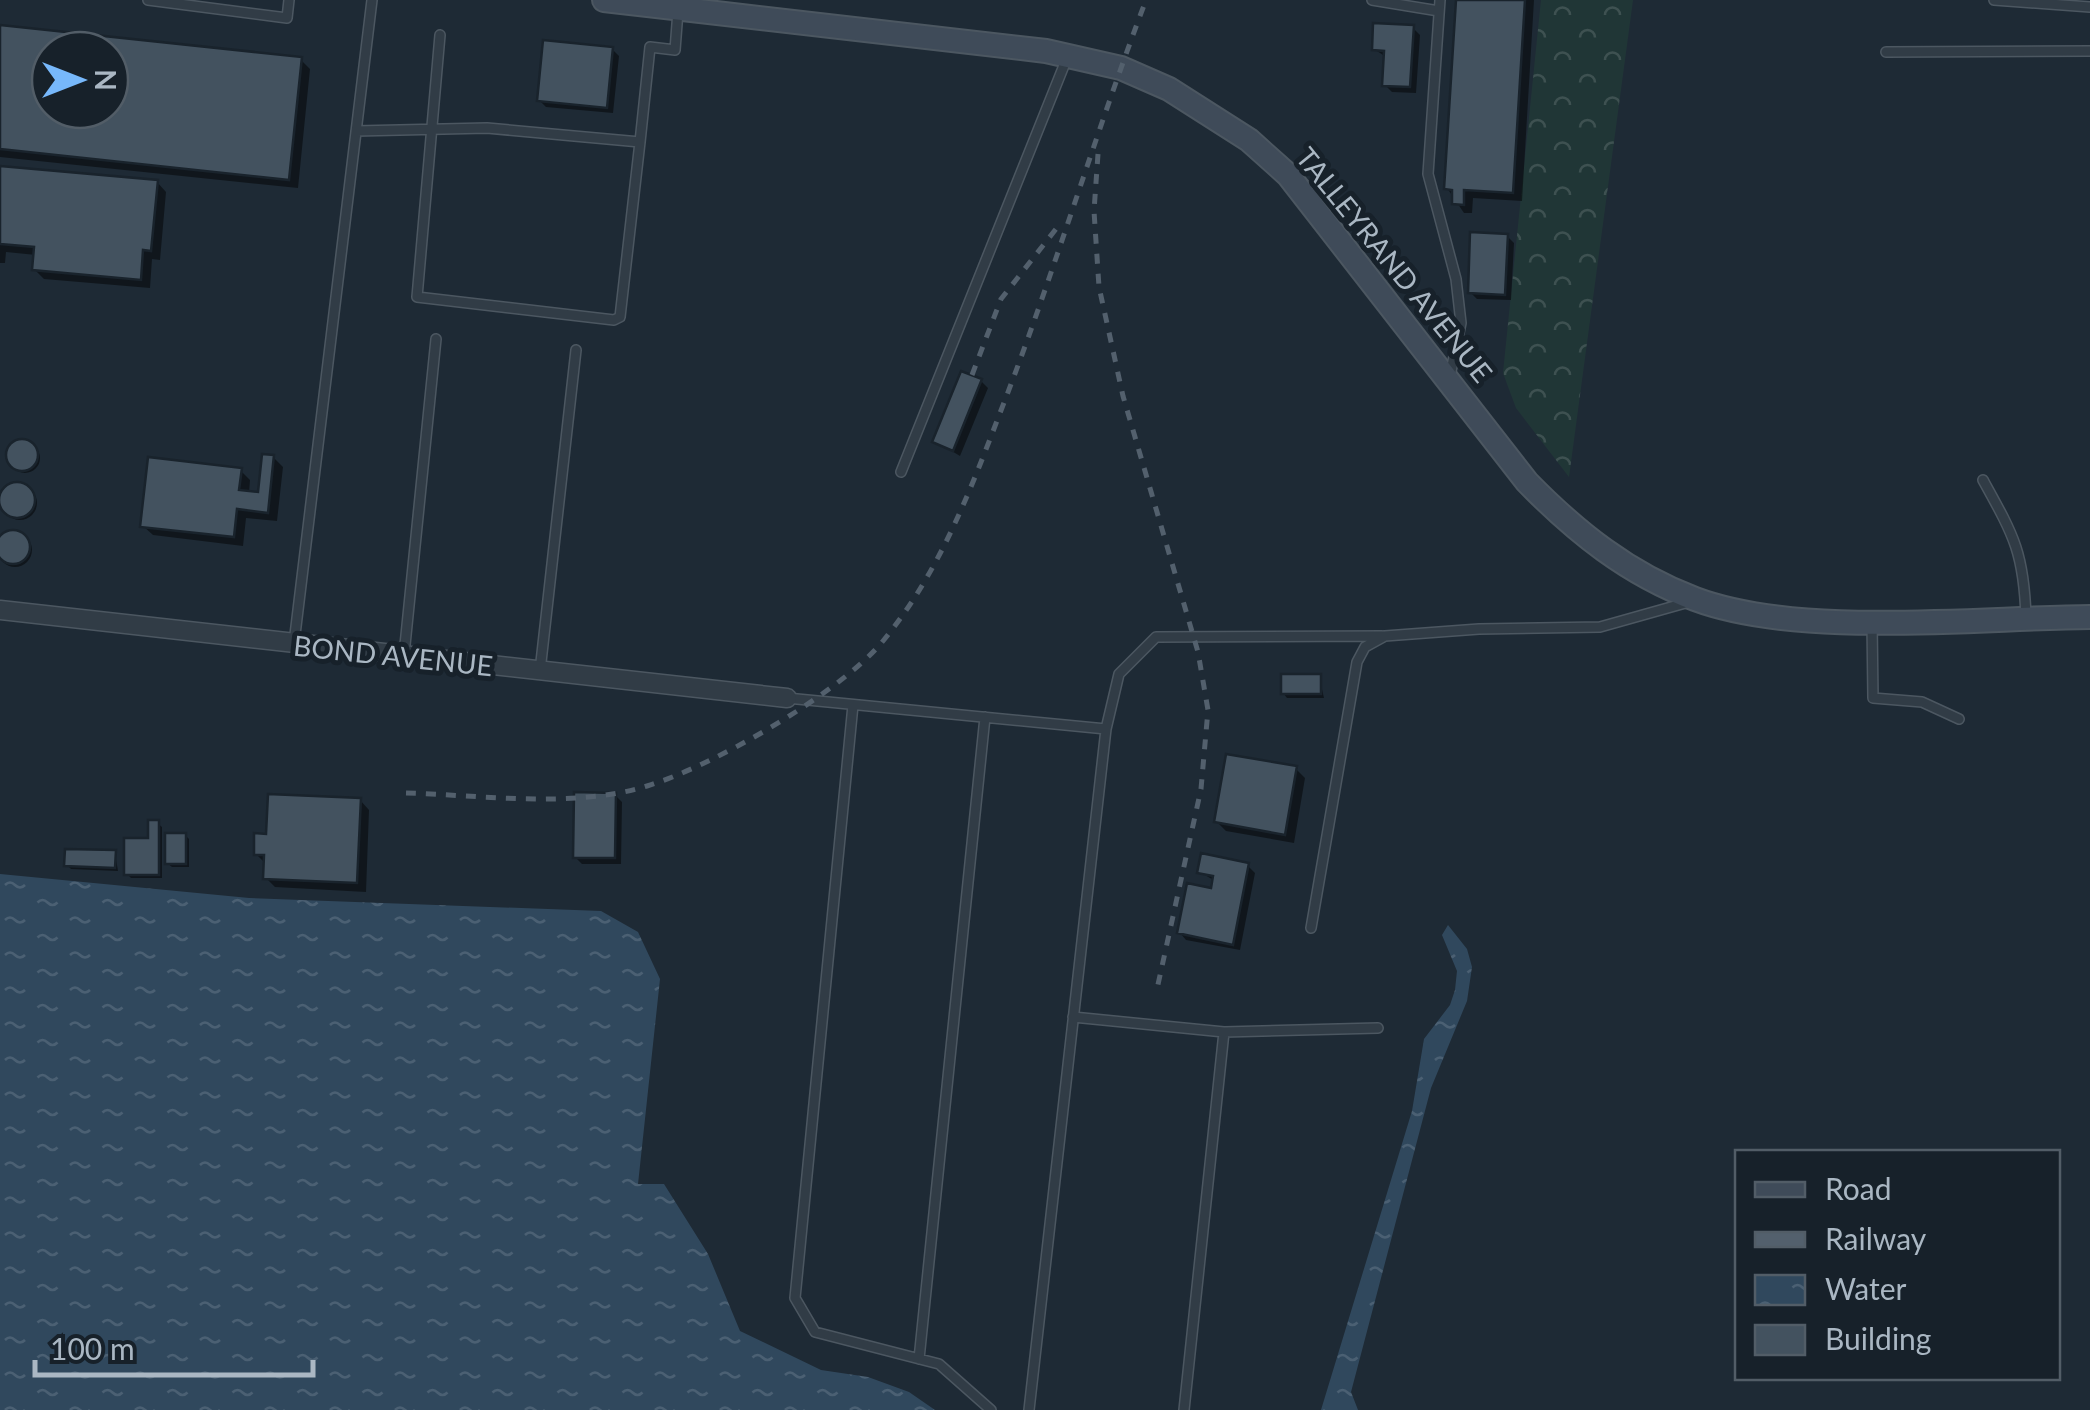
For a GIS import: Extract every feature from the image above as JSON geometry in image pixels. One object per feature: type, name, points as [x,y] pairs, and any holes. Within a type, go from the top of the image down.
[{"type":"street","name":"TALLEYRAND AVENUE","points":[[604,0],[1068,55],[1120,68],[1169,88],[1249,140],[1288,175],[1527,482],[1565,520],[1609,554],[1697,600],[1752,615],[1872,620],[2090,617]]},
{"type":"street","name":"BOND AVENUE","points":[[0,610],[293,646],[786,698]]},
{"type":"lane","points":[[148,0],[287,18],[289,0]]},
{"type":"lane","points":[[293,646],[372,0]]},
{"type":"lane","points":[[1372,0],[1439,6],[1428,174],[1456,279],[1461,323],[1449,379]]},
{"type":"lane","points":[[1994,0],[2090,7]]},
{"type":"lane","points":[[440,35],[417,297],[614,320],[623,312],[650,48],[674,50],[678,8]]},
{"type":"lane","points":[[1886,52],[2090,51]]},
{"type":"lane","points":[[901,472],[1068,55]]},
{"type":"lane","points":[[356,131],[520,129],[640,142]]},
{"type":"lane","points":[[403,658],[436,339]]},
{"type":"lane","points":[[540,672],[576,350]]},
{"type":"lane","points":[[1983,480],[2018,542],[2024,565],[2026,618]]},
{"type":"lane","points":[[1029,1410],[1106,728],[1119,674],[1156,637],[1385,636],[1479,629],[1600,627],[1697,600]]},
{"type":"lane","points":[[1872,620],[1873,698],[1922,702],[1959,719]]},
{"type":"lane","points":[[1311,928],[1358,662],[1365,648],[1385,636]]},
{"type":"lane","points":[[786,698],[1106,728]]},
{"type":"lane","points":[[853,704],[794,1298],[816,1332],[939,1364],[991,1410]]},
{"type":"lane","points":[[919,1359],[985,717]]},
{"type":"lane","points":[[1073,1017],[1224,1032],[1378,1028]]},
{"type":"lane","points":[[1184,1410],[1224,1032]]},
{"type":"green space","points":[[1541,0],[1633,0],[1569,477],[1516,408],[1503,373]]},
{"type":"water","points":[[0,874],[249,898],[601,911],[638,932],[660,979],[638,1184],[664,1184],[708,1254],[740,1331],[821,1370],[868,1377],[909,1392],[935,1410],[0,1410]]},
{"type":"water","points":[[1448,925],[1467,949],[1472,967],[1467,1001],[1431,1088],[1351,1392],[1358,1410],[1321,1410],[1412,1111],[1424,1039],[1450,1005],[1455,990],[1457,971],[1442,935]]},
{"type":"building","points":[[1456,0],[1525,0],[1513,193],[1464,190],[1464,205],[1452,204],[1452,190],[1444,189]]},
{"type":"building","points":[[1373,23],[1414,25],[1410,87],[1382,86],[1384,51],[1372,50]]},
{"type":"building","points":[[0,25],[47,30],[30,30],[30,130],[130,130],[130,39],[302,57],[289,180],[0,149]]},
{"type":"building","points":[[543,40],[613,47],[607,108],[537,101]]},
{"type":"building","points":[[0,166],[158,180],[151,251],[143,250],[141,280],[32,270],[34,247],[0,244]]},
{"type":"building","points":[[1470,232],[1508,234],[1505,295],[1468,293]]},
{"type":"building","points":[[961,371],[982,379],[953,451],[932,442]]},
{"type":"building","points":[[22,439],[33,444],[38,455],[33,466],[22,471],[11,466],[6,455],[11,444]]},
{"type":"building","points":[[262,454],[274,455],[268,513],[237,509],[234,537],[140,527],[148,457],[242,468],[239,490],[258,492]]},
{"type":"building","points":[[17,482],[30,487],[35,500],[30,513],[17,518],[4,513],[-1,500],[4,487]]},
{"type":"building","points":[[13,530],[25,535],[25,559],[13,564],[1,559],[1,535]]},
{"type":"building","points":[[1281,674],[1321,674],[1321,694],[1281,694]]},
{"type":"building","points":[[1226,754],[1297,766],[1285,835],[1214,822]]},
{"type":"building","points":[[574,792],[616,793],[615,858],[573,858]]},
{"type":"building","points":[[268,794],[361,798],[357,883],[263,879],[264,855],[254,855],[254,833],[266,834]]},
{"type":"building","points":[[148,820],[159,820],[159,875],[124,875],[124,838],[148,838]]},
{"type":"building","points":[[165,833],[186,833],[186,864],[165,864]]},
{"type":"building","points":[[65,849],[116,850],[115,868],[64,866]]},
{"type":"building","points":[[1201,853],[1249,863],[1233,945],[1177,933],[1187,883],[1211,888],[1213,876],[1197,873]]},
{"type":"railway","points":[[406,793],[558,799],[647,786],[706,762],[773,726],[837,683],[883,641],[921,588],[977,473],[1146,0]]},
{"type":"railway","points":[[1098,154],[1094,211],[1099,287],[1123,396],[1198,652],[1208,710],[1201,789],[1157,989]]},
{"type":"railway","points":[[972,375],[1001,299],[1056,229]]}]
